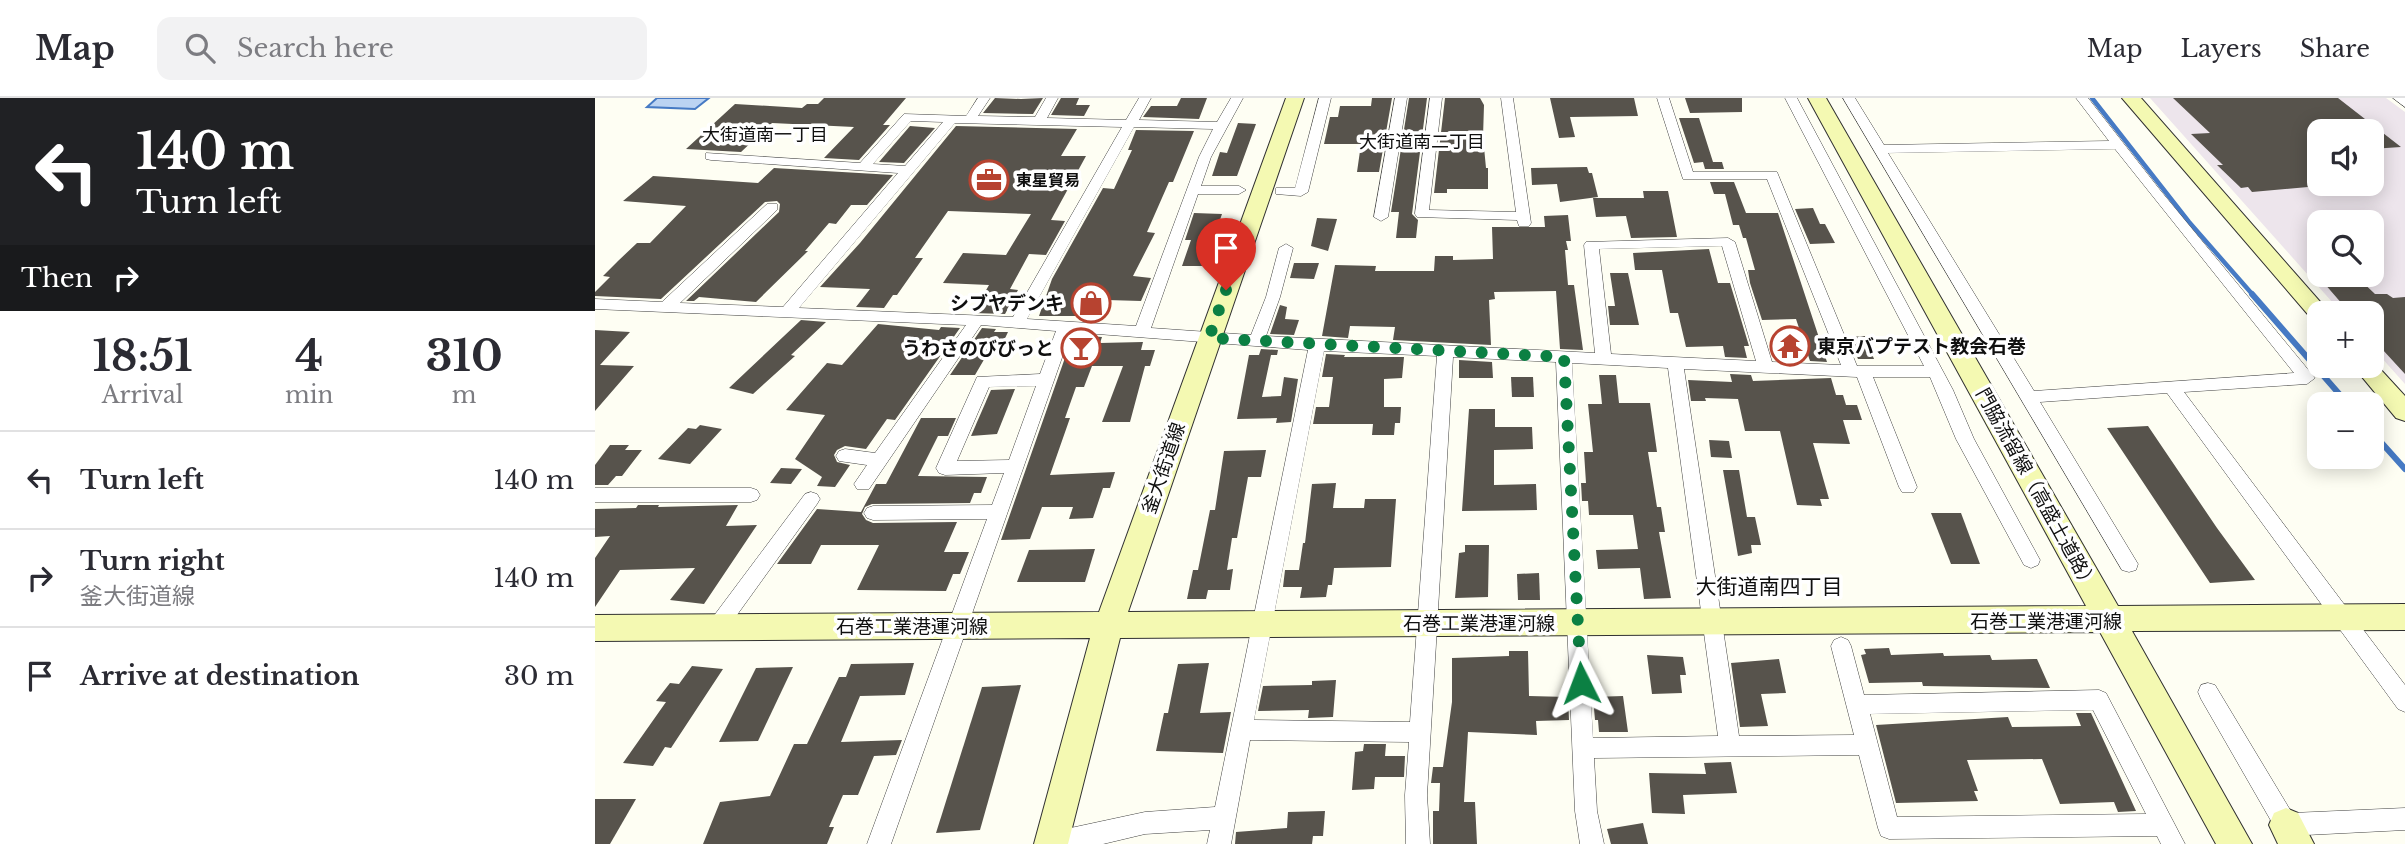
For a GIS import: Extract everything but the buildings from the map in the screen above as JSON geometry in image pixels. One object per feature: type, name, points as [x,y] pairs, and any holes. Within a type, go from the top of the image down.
[{"type":"street","points":[[970,119],[984,98]]},
{"type":"street","points":[[1039,121],[1052,98]]},
{"type":"street","points":[[1017,323],[1145,98]]},
{"type":"street","points":[[1141,333],[1205,157],[1237,98]]},
{"type":"street","name":"釜大街道線","points":[[1051,844],[1109,624],[1295,98]]},
{"type":"street","points":[[1281,191],[1301,192],[1325,98]]},
{"type":"street","points":[[1381,217],[1401,98]]},
{"type":"street","points":[[1436,98],[1422,214],[1524,219],[1507,98]]},
{"type":"street","points":[[1663,98],[1688,176],[1772,175],[1908,487]]},
{"type":"street","points":[[1791,98],[1934,371],[1965,439],[2031,561]]},
{"type":"street","name":"門脇流留線（高盛土道路）","points":[[1817,98],[2235,844]]},
{"type":"street","points":[[1849,98],[2129,564]]},
{"type":"street","points":[[2030,397],[2307,378],[2082,98]]},
{"type":"street","points":[[2131,98],[2309,301]]},
{"type":"street","points":[[2399,98],[2405,103]]},
{"type":"street","points":[[862,168],[908,117],[1221,126]]},
{"type":"street","points":[[787,312],[952,119]]},
{"type":"street","points":[[1880,149],[2118,145]]},
{"type":"street","points":[[711,156],[907,170]]},
{"type":"street","points":[[1193,190],[1239,191]]},
{"type":"street","points":[[666,307],[772,207]]},
{"type":"street","points":[[1604,359],[1591,245],[1728,242],[1766,367]]},
{"type":"street","points":[[1256,341],[1273,297],[1286,248]]},
{"type":"street","points":[[595,304],[977,320],[1317,345],[1857,372],[1934,371]]},
{"type":"street","points":[[863,484],[977,320]]},
{"type":"street","points":[[879,844],[1065,327]]},
{"type":"street","points":[[1219,844],[1317,345]]},
{"type":"street","points":[[1418,844],[1416,795],[1445,351]]},
{"type":"street","points":[[1564,357],[1586,810],[1593,844]]},
{"type":"street","points":[[1675,362],[1730,747]]},
{"type":"street","points":[[2375,378],[2405,412]]},
{"type":"street","points":[[1014,466],[945,468],[983,381],[1047,380]]},
{"type":"street","points":[[2172,388],[2405,702]]},
{"type":"street","points":[[845,456],[880,460]]},
{"type":"street","points":[[595,495],[751,495]]},
{"type":"street","points":[[717,627],[811,499]]},
{"type":"street","points":[[873,513],[997,512]]},
{"type":"street","name":"石巻工業港運河線","points":[[595,628],[2111,621],[2405,617]]},
{"type":"street","points":[[1840,646],[1889,828],[2167,834],[2099,700],[1857,705]]},
{"type":"street","points":[[2208,692],[2291,834],[2405,819]]},
{"type":"street","points":[[1242,730],[1420,732]]},
{"type":"street","points":[[1583,748],[1867,745]]},
{"type":"street","points":[[1051,844],[1146,823],[1223,818]]},
{"type":"shaded area","points":[[2150,98],[2386,98],[2405,112],[2405,384],[2384,361],[2384,301],[2331,301],[2319,287],[2384,287],[2384,210],[2307,210],[2307,274]]},
{"type":"water","points":[[657,98],[709,98],[695,109],[647,107]]},
{"type":"waterway","points":[[2092,98],[2189,222],[2253,295]]},
{"type":"waterway","points":[[2252,294],[2338,392]]},
{"type":"waterway","points":[[2384,446],[2405,469]]},
{"type":"place","name":"東星貿易","points":[[989,180]]},
{"type":"place","name":"シブヤデンキ","points":[[1091,303]]},
{"type":"place","name":"東京バプテスト教会石巻","points":[[1790,346]]},
{"type":"place","name":"うわさのびびっと","points":[[1081,348]]},
{"type":"district","name":"大街道南一丁目","points":[[765,135]]},
{"type":"district","name":"大街道南二丁目","points":[[1422,142]]},
{"type":"district","name":"大街道南四丁目","points":[[1769,587]]},
{"type":"route","points":[[1226,290],[1209,338],[1564,357],[1581,683]]}]
